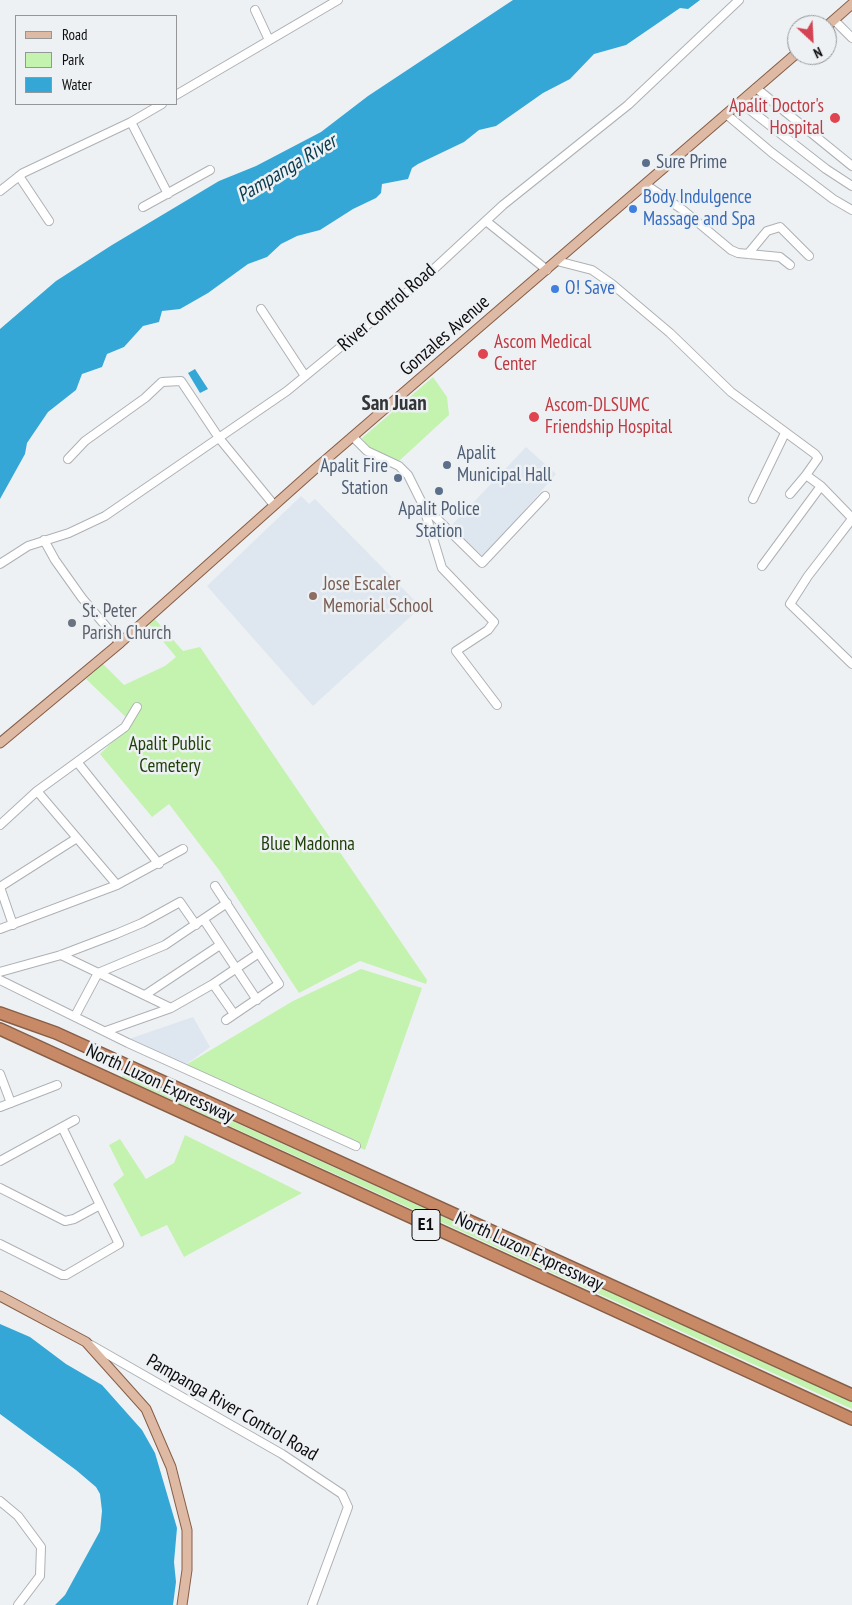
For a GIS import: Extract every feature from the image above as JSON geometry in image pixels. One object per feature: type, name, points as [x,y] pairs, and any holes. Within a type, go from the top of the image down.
[{"type":"highway","name":"North Luzon Expressway","points":[[0,1013],[56,1032],[852,1395]]},
{"type":"highway","name":"North Luzon Expressway","points":[[0,1030],[852,1419]]},
{"type":"main road","points":[[837,17],[852,4]]},
{"type":"main road","name":"Gonzales Avenue","points":[[0,743],[120,643],[353,437],[787,62]]},
{"type":"main road","name":"Pampanga River Control Road","points":[[0,1296],[86,1342]]},
{"type":"main road","points":[[86,1342],[146,1409],[164,1449],[179,1494],[187,1530],[187,1570],[182,1605]]},
{"type":"street","points":[[178,94],[338,0]]},
{"type":"street","name":"River Control Road","points":[[0,564],[28,546],[69,533],[105,516],[220,438],[305,376],[422,280],[486,221],[628,105],[739,0]]},
{"type":"street","points":[[256,10],[269,40]]},
{"type":"street","points":[[837,28],[852,38]]},
{"type":"street","points":[[756,88],[852,166]]},
{"type":"street","points":[[740,102],[826,170],[852,186]]},
{"type":"street","points":[[0,191],[19,176],[131,122],[160,105]]},
{"type":"street","points":[[726,114],[779,158],[833,199],[852,210]]},
{"type":"street","points":[[131,122],[168,194]]},
{"type":"street","points":[[143,207],[210,170]]},
{"type":"street","points":[[19,176],[49,221]]},
{"type":"street","points":[[646,185],[683,210],[731,250],[748,254],[780,257],[790,265]]},
{"type":"street","points":[[486,221],[547,270]]},
{"type":"street","points":[[748,254],[767,230],[780,227],[808,256]]},
{"type":"street","points":[[557,261],[592,270],[612,284],[670,333],[731,392],[784,433],[815,454],[818,458],[790,494]]},
{"type":"street","points":[[261,309],[305,376]]},
{"type":"street","points":[[68,459],[85,441],[145,398],[162,382],[170,380],[181,381],[220,438],[274,506]]},
{"type":"street","points":[[753,499],[784,433]]},
{"type":"street","points":[[353,437],[367,451],[399,466],[408,475],[423,505],[442,568],[494,622],[488,630],[456,651],[497,705]]},
{"type":"street","points":[[806,475],[821,486],[852,519],[808,576],[790,604],[852,664]]},
{"type":"street","points":[[762,566],[821,486]]},
{"type":"street","points":[[423,505],[482,562],[545,496]]},
{"type":"street","points":[[44,540],[55,560],[82,598],[120,643]]},
{"type":"street","points":[[0,824],[37,791],[125,727],[137,707]]},
{"type":"street","points":[[78,763],[159,864]]},
{"type":"street","points":[[37,791],[117,885]]},
{"type":"street","points":[[13,925],[0,887],[77,838]]},
{"type":"street","points":[[0,930],[117,885],[183,850]]},
{"type":"street","points":[[215,886],[279,984],[226,1020]]},
{"type":"street","points":[[0,972],[61,955],[142,923],[180,902],[184,904],[196,925]]},
{"type":"street","points":[[75,1016],[98,973],[165,945],[227,903]]},
{"type":"street","points":[[204,920],[257,1000]]},
{"type":"street","points":[[145,995],[220,945]]},
{"type":"street","points":[[106,1032],[171,1008],[213,984],[259,953]]},
{"type":"street","points":[[61,955],[171,1008]]},
{"type":"street","points":[[0,980],[106,1032],[356,1146]]},
{"type":"street","points":[[213,984],[234,1014]]},
{"type":"street","points":[[0,1074],[11,1103]]},
{"type":"street","points":[[0,1107],[57,1086]]},
{"type":"street","points":[[0,1161],[75,1120]]},
{"type":"street","points":[[0,1244],[62,1275],[66,1275],[119,1244],[62,1127]]},
{"type":"street","points":[[0,1188],[65,1221],[74,1219],[100,1205]]},
{"type":"street","name":"Pampanga River Control Road","points":[[86,1342],[282,1454],[342,1494],[348,1507],[312,1605]]},
{"type":"street","points":[[0,1501],[18,1516],[41,1548],[40,1576],[18,1605]]},
{"type":"shaded area","points":[[526,447],[556,474],[484,557],[450,527]]},
{"type":"shaded area","name":"Jose Escaler Memorial School","points":[[301,496],[309,504],[315,499],[421,607],[313,706],[207,586]]},
{"type":"shaded area","points":[[193,1017],[210,1047],[184,1066],[129,1039]]},
{"type":"green space","points":[[433,377],[447,397],[449,415],[398,462],[371,449],[362,438]]},
{"type":"green space","name":"Apalit Public Cemetery","points":[[153,617],[183,651],[200,647],[427,980],[426,984],[360,961],[299,993],[219,870],[169,804],[152,817],[100,754],[132,723],[86,679],[103,664],[124,685],[165,666],[176,657],[147,622]]},
{"type":"green space","points":[[361,969],[422,988],[365,1150],[184,1066],[293,1001]]},
{"type":"green space","points":[[124,1072],[852,1402],[852,1409],[122,1077]]},
{"type":"green space","points":[[185,1135],[302,1193],[184,1257],[167,1225],[141,1237],[113,1184],[124,1175],[109,1145],[120,1139],[146,1179],[174,1163]]},
{"type":"water","name":"Pampanga River","points":[[513,0],[700,0],[688,9],[680,8],[626,45],[594,54],[570,79],[543,93],[496,126],[479,130],[464,142],[418,164],[412,168],[408,179],[382,184],[381,193],[376,198],[353,209],[320,230],[297,236],[281,244],[267,257],[248,264],[208,293],[180,309],[162,311],[159,322],[143,326],[124,347],[107,354],[102,367],[82,374],[76,390],[48,412],[27,443],[25,454],[0,499],[0,329],[56,281],[112,245],[219,181],[256,166],[321,132],[368,96]]},
{"type":"water","points":[[195,369],[208,389],[200,393],[188,373]]},
{"type":"water","points":[[0,1324],[30,1337],[66,1364],[102,1385],[142,1430],[155,1453],[177,1528],[174,1562],[176,1582],[173,1605],[55,1605],[65,1595],[100,1531],[102,1511],[100,1494],[96,1487],[76,1470],[0,1414]]},
{"type":"place","name":"Apalit Doctor's Hospital","points":[[835,118]]},
{"type":"place","name":"Sure Prime","points":[[646,163]]},
{"type":"place","name":"Body Indulgence Massage and Spa","points":[[633,209]]},
{"type":"place","name":"O! Save","points":[[555,289]]},
{"type":"place","name":"Ascom Medical Center","points":[[483,354]]},
{"type":"place","name":"Ascom-DLSUMC Friendship Hospital","points":[[534,417]]},
{"type":"place","name":"Apalit Municipal Hall","points":[[447,465]]},
{"type":"place","name":"Apalit Fire Station","points":[[398,478]]},
{"type":"place","name":"Apalit Police Station","points":[[439,491]]},
{"type":"place","name":"Jose Escaler Memorial School","points":[[313,596]]},
{"type":"place","name":"St. Peter Parish Church","points":[[72,623]]},
{"type":"district","name":"San Juan","points":[[394,404]]},
{"type":"park label","name":"Blue Madonna","points":[[308,845]]}]
